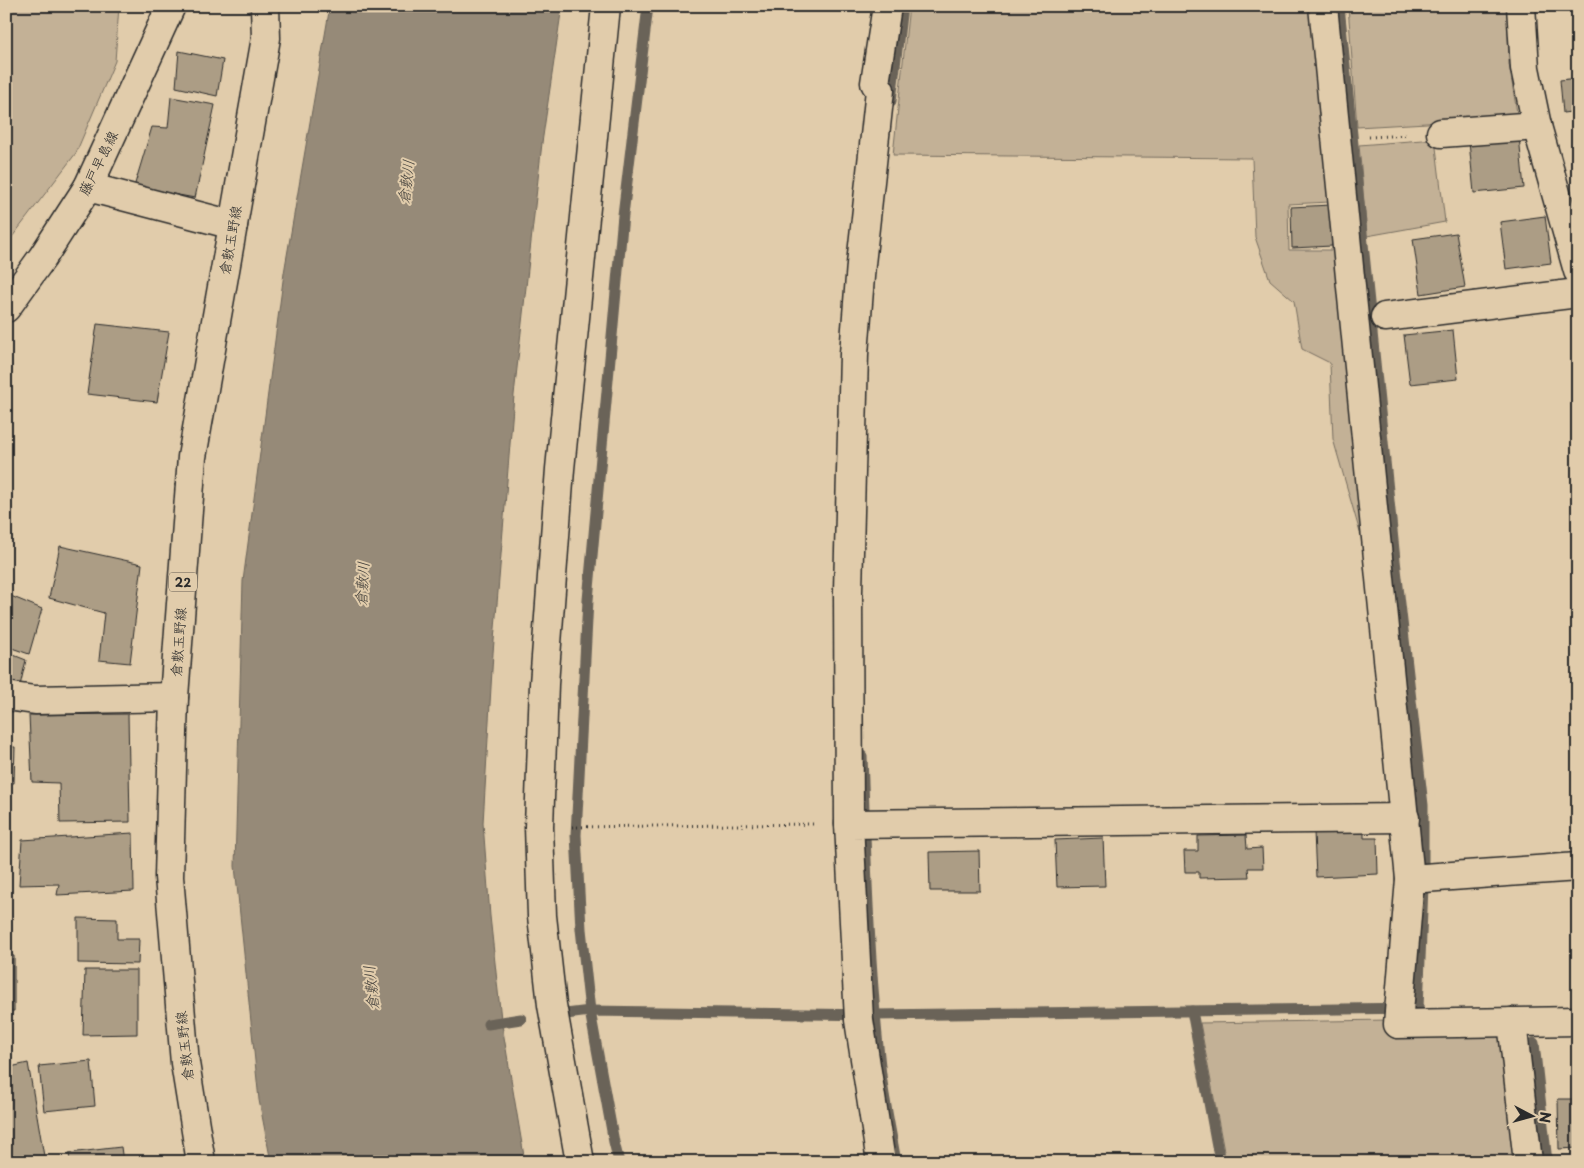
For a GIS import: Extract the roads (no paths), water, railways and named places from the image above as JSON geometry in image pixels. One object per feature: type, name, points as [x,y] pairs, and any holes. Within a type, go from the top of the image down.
[{"type":"street","name":"藤戸早島線","points":[[6,308],[42,258],[88,187],[171,6]]},
{"type":"street","name":"倉敷玉野線","points":[[202,1162],[185,1063],[170,877],[174,697],[192,457],[266,38],[265,6]]},
{"type":"street","points":[[580,1162],[552,1006],[542,916],[539,827],[544,684],[560,469],[606,6]]},
{"type":"street","points":[[881,1162],[859,1011],[860,824],[848,591],[854,354],[861,264],[880,90],[875,84],[887,6]]},
{"type":"street","points":[[1323,6],[1405,818],[1420,878],[1398,1024],[1578,1021]]},
{"type":"street","points":[[1521,6],[1525,68],[1537,126],[1578,271]]},
{"type":"street","points":[[1441,133],[1537,126]]},
{"type":"street","points":[[88,187],[233,225]]},
{"type":"street","points":[[1384,317],[1578,293]]},
{"type":"street","points":[[6,696],[35,700],[174,697]]},
{"type":"street","points":[[860,824],[1405,818]]},
{"type":"street","points":[[1420,878],[1578,867]]},
{"type":"street","points":[[1512,1022],[1528,1162]]},
{"type":"water","name":"倉敷川","points":[[330,6],[562,6],[542,143],[514,395],[493,653],[483,823],[490,916],[501,1019],[525,1162],[271,1162],[259,1100],[235,866],[243,581],[284,273]]},
{"type":"waterway","points":[[619,1162],[590,1011],[581,929],[576,835],[588,600],[623,215],[648,6]]},
{"type":"waterway","points":[[891,101],[902,6]]},
{"type":"waterway","points":[[566,1014],[590,1011],[875,1015],[1418,1008],[1423,886],[1423,805],[1395,560],[1339,6]]},
{"type":"waterway","points":[[862,756],[874,995],[881,1075],[896,1162]]},
{"type":"waterway","points":[[1192,1011],[1220,1162]]},
{"type":"waterway","points":[[488,1024],[521,1019]]},
{"type":"waterway","points":[[1534,1043],[1547,1162]]}]
